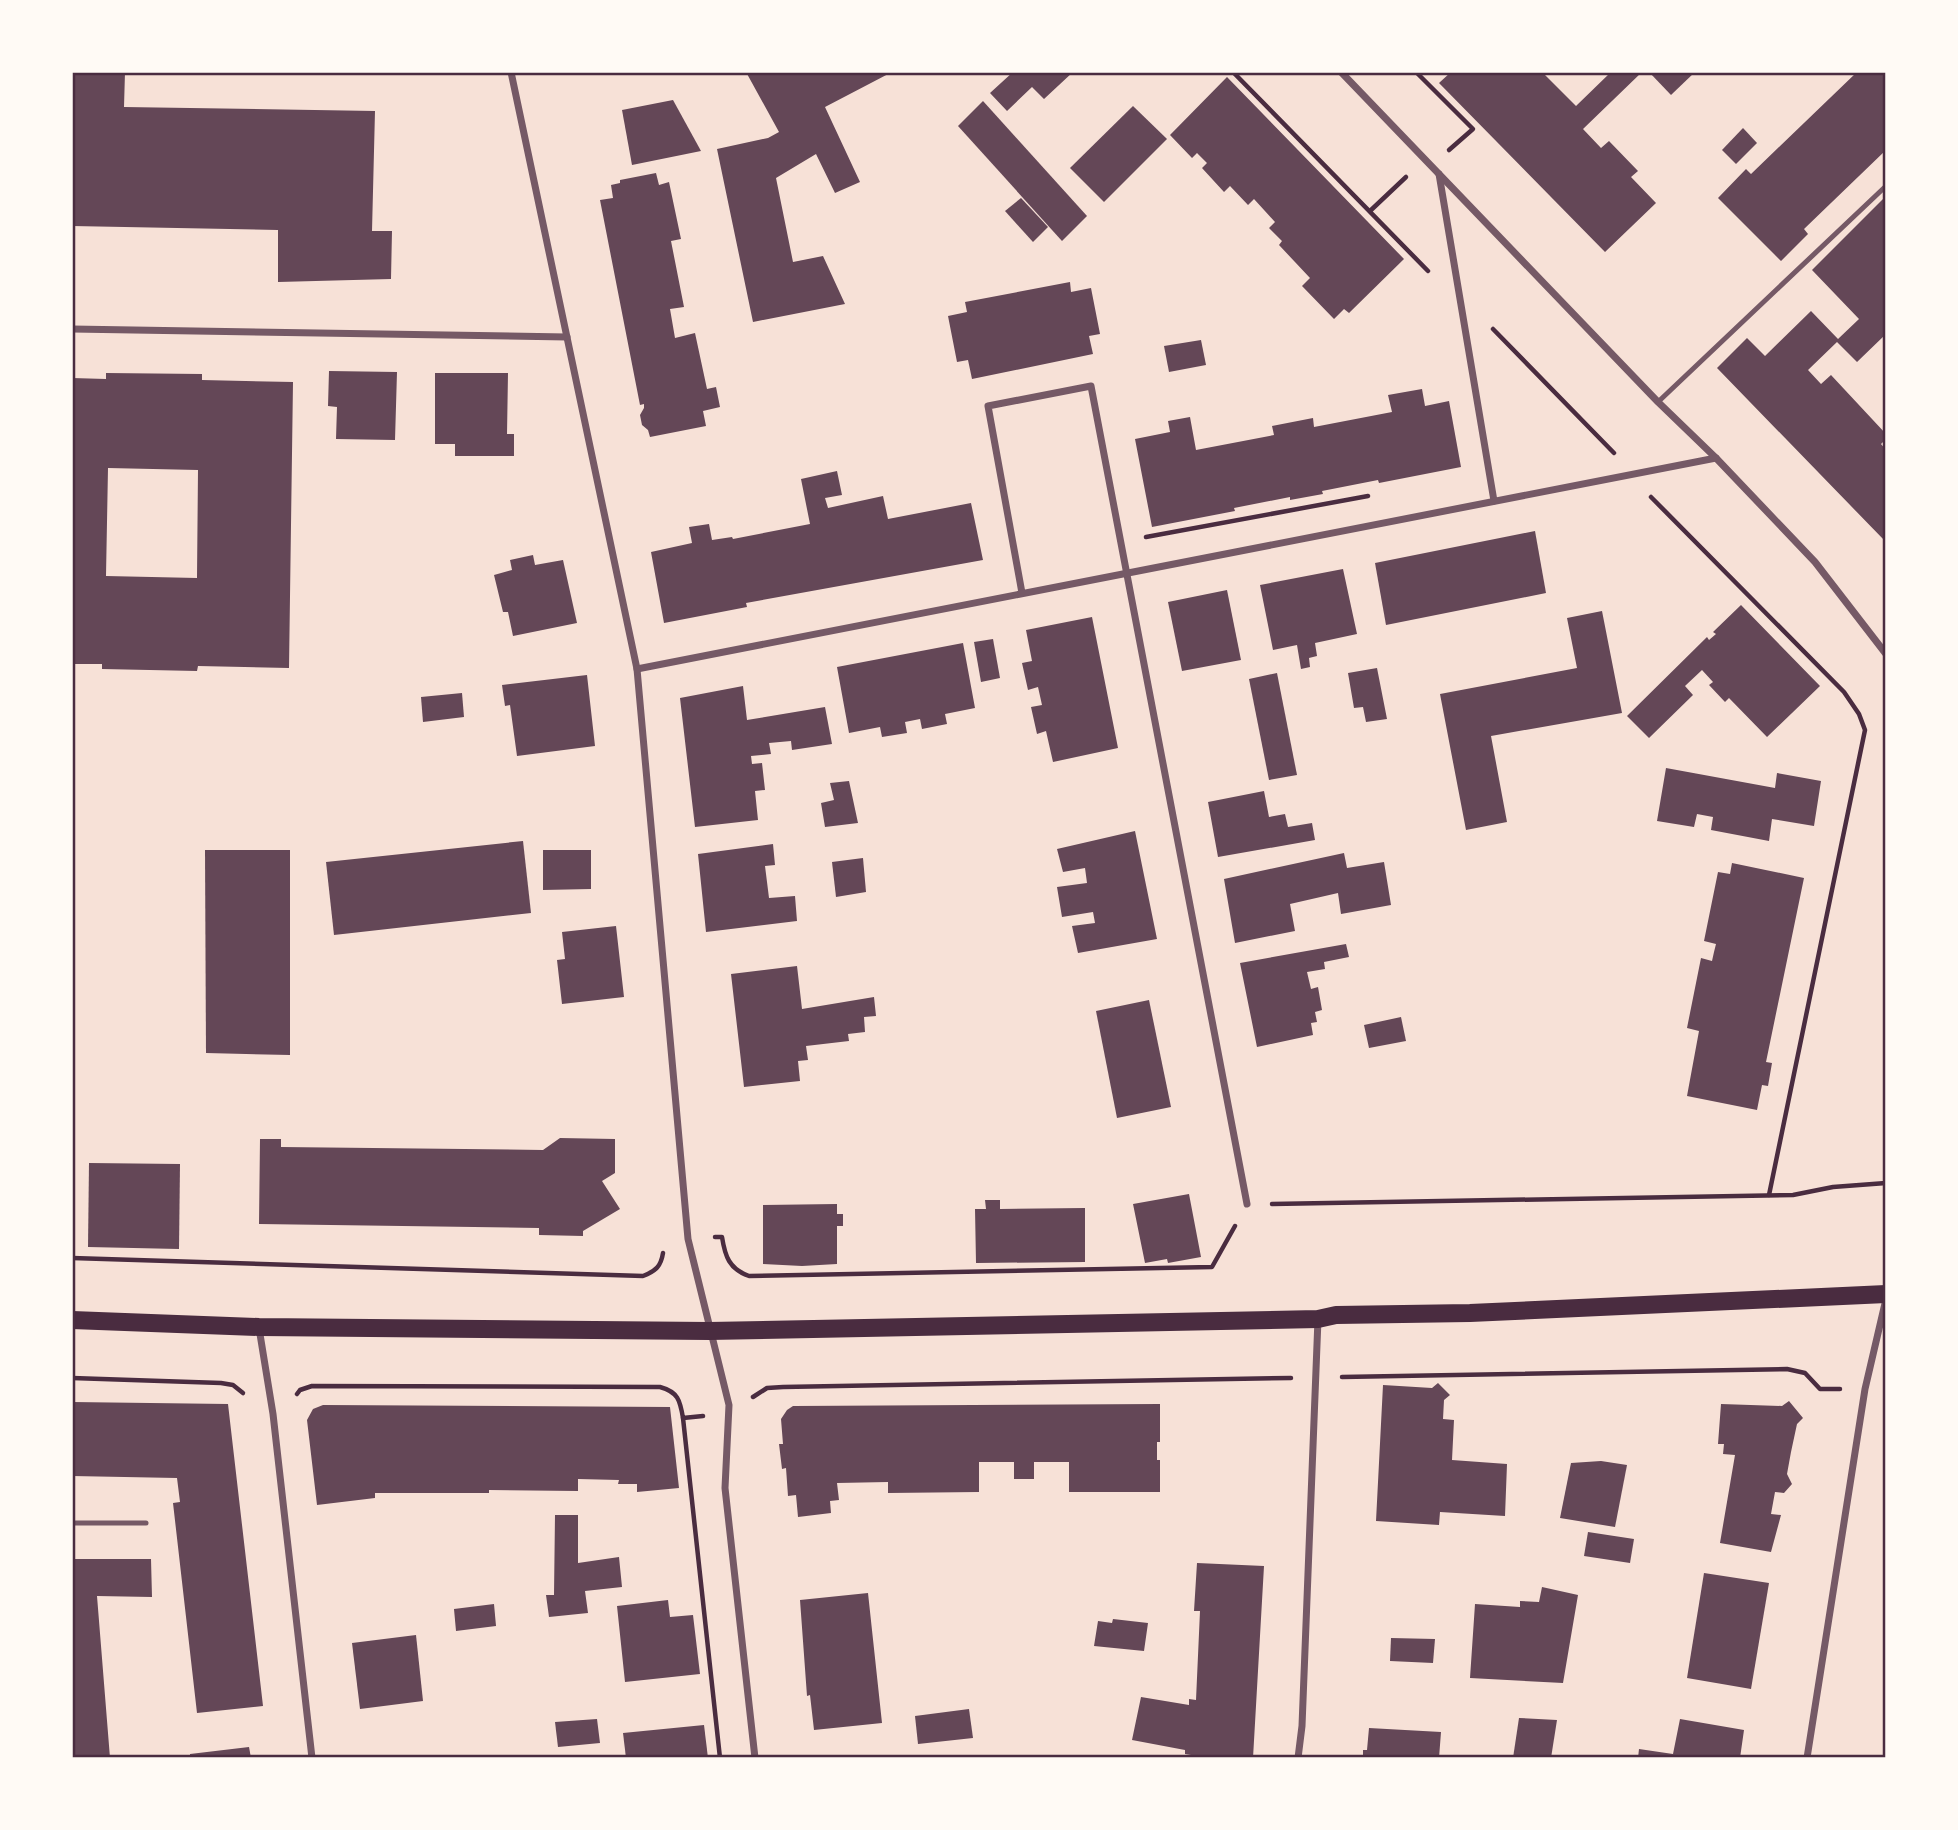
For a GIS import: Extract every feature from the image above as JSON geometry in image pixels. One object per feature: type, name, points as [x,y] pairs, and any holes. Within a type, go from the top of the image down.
[{"type":"main road","points":[[72,1320],[259,1327],[709,1331],[1318,1319],[1336,1315],[1470,1313],[1886,1297]]},
{"type":"street","points":[[511,72],[637,669],[688,1239],[730,1414],[725,1488],[755,1758]]},
{"type":"street","points":[[1341,72],[1815,562],[1886,654]]},
{"type":"street","points":[[1439,173],[1494,501]]},
{"type":"street","points":[[72,329],[567,337]]},
{"type":"street","points":[[1023,593],[988,406],[1091,386],[1247,1204]]},
{"type":"street","points":[[637,669],[1716,458]]},
{"type":"street","points":[[1807,1758],[1865,1389],[1886,1297]]},
{"type":"street","points":[[1298,1758],[1302,1726],[1318,1319]]},
{"type":"street","points":[[259,1327],[273,1414],[312,1758]]},
{"type":"lane","points":[[1658,402],[1886,186]]},
{"type":"lane","points":[[72,1523],[146,1523]]},
{"type":"path","points":[[1233,72],[1435,278]]},
{"type":"path","points":[[1416,72],[1473,129],[1446,153]]},
{"type":"path","points":[[1370,211],[1409,174]]},
{"type":"path","points":[[1491,327],[1617,456]]},
{"type":"path","points":[[1645,491],[1844,692],[1859,714],[1865,730],[1769,1195]]},
{"type":"path","points":[[1122,541],[1381,494]]},
{"type":"path","points":[[72,1258],[643,1276],[660,1265],[663,1243],[722,1237],[725,1254],[731,1266],[749,1276],[1212,1267],[1247,1204],[1793,1195],[1833,1186],[1886,1183]]},
{"type":"path","points":[[683,1418],[750,1413],[751,1398],[758,1392],[767,1388],[783,1387],[1787,1369],[1805,1373],[1820,1389]]},
{"type":"path","points":[[72,1378],[233,1385],[245,1396],[246,1415],[296,1413],[295,1398],[300,1390],[312,1386],[660,1387],[677,1394],[681,1401],[720,1758]]},
{"type":"building","points":[[72,72],[125,72],[124,107],[375,111],[372,231],[392,231],[391,279],[278,282],[278,230],[72,226]]},
{"type":"building","points":[[746,72],[892,72],[825,107],[860,182],[835,193],[816,154],[776,178],[793,262],[823,256],[845,304],[753,322],[717,149],[768,138],[779,132]]},
{"type":"building","points":[[1013,72],[1073,72],[1044,99],[1032,87],[1007,111],[990,93]]},
{"type":"building","points":[[1451,72],[1542,72],[1576,106],[1611,72],[1642,72],[1583,129],[1601,148],[1609,141],[1638,171],[1631,177],[1656,203],[1605,252],[1439,83]]},
{"type":"building","points":[[1649,72],[1695,72],[1671,95]]},
{"type":"building","points":[[1857,72],[1886,72],[1886,150],[1804,229],[1808,234],[1781,261],[1718,198],[1746,169],[1751,174]]},
{"type":"building","points":[[1227,77],[1404,259],[1349,313],[1344,309],[1334,319],[1302,286],[1310,278],[1279,245],[1282,241],[1269,228],[1275,222],[1254,199],[1248,205],[1230,186],[1224,192],[1202,168],[1207,163],[1197,153],[1192,158],[1170,135]]},
{"type":"building","points":[[673,100],[701,151],[632,165],[622,110]]},
{"type":"building","points":[[983,101],[1087,216],[1062,241],[958,126]]},
{"type":"building","points":[[1133,106],[1167,139],[1104,202],[1070,168]]},
{"type":"building","points":[[1743,128],[1757,143],[1736,164],[1722,150]]},
{"type":"building","points":[[656,173],[659,185],[669,182],[681,239],[671,241],[684,307],[670,309],[675,338],[695,333],[707,389],[716,387],[720,407],[703,411],[706,426],[650,437],[648,430],[642,425],[640,415],[644,404],[640,405],[600,200],[613,198],[611,185],[620,183],[620,180]]},
{"type":"building","points":[[1886,196],[1886,334],[1857,362],[1837,342],[1808,370],[1821,384],[1831,375],[1886,434],[1886,439],[1881,444],[1886,450],[1884,540],[1717,368],[1747,338],[1765,356],[1811,311],[1838,339],[1859,319],[1812,270]]},
{"type":"building","points":[[1021,198],[1048,227],[1033,242],[1005,211]]},
{"type":"building","points":[[1070,282],[1071,292],[1091,288],[1100,334],[1089,336],[1093,354],[972,379],[968,360],[957,362],[948,316],[967,312],[965,302]]},
{"type":"building","points":[[1201,340],[1206,365],[1169,372],[1164,346]]},
{"type":"building","points":[[329,371],[397,372],[395,440],[336,439],[337,407],[328,406]]},
{"type":"building","points":[[106,373],[202,374],[202,380],[293,382],[289,668],[198,666],[197,671],[102,669],[102,664],[72,664],[72,378],[106,379]],"holes":[[[108,468],[198,470],[197,578],[106,576]]]},
{"type":"building","points":[[435,373],[508,373],[507,434],[514,434],[514,456],[455,456],[455,444],[435,444]]},
{"type":"building","points":[[1422,389],[1425,406],[1449,401],[1461,467],[1379,483],[1378,480],[1290,500],[1290,497],[1152,527],[1135,439],[1170,432],[1168,421],[1190,417],[1196,450],[1274,435],[1272,426],[1313,418],[1314,427],[1392,412],[1388,395]]},
{"type":"building","points":[[837,471],[842,495],[825,498],[828,508],[883,496],[888,519],[971,503],[983,560],[746,603],[747,607],[664,623],[651,552],[692,543],[689,527],[709,524],[712,540],[733,539],[810,524],[801,479]]},
{"type":"building","points":[[1535,531],[1546,593],[1386,625],[1375,563]]},
{"type":"building","points":[[533,555],[535,565],[563,560],[577,623],[513,636],[508,612],[503,612],[494,575],[512,570],[510,560]]},
{"type":"building","points":[[1343,569],[1357,634],[1315,643],[1317,656],[1309,658],[1310,667],[1301,669],[1297,645],[1273,650],[1260,585]]},
{"type":"building","points":[[1227,590],[1241,660],[1182,671],[1168,602]]},
{"type":"building","points":[[1741,605],[1820,686],[1767,737],[1729,698],[1725,702],[1709,685],[1713,682],[1702,670],[1685,686],[1693,695],[1649,738],[1627,716],[1707,637],[1709,640],[1716,634],[1713,632]]},
{"type":"building","points":[[1602,611],[1622,713],[1491,736],[1507,822],[1466,830],[1440,694],[1577,668],[1567,618]]},
{"type":"building","points":[[1092,617],[1118,748],[1053,762],[1046,731],[1037,734],[1031,707],[1042,705],[1038,687],[1028,690],[1022,663],[1032,661],[1026,630]]},
{"type":"building","points":[[993,639],[1000,678],[981,682],[974,642]]},
{"type":"building","points":[[963,643],[975,708],[945,714],[947,724],[922,729],[920,719],[905,722],[907,733],[882,737],[880,727],[849,733],[837,667]]},
{"type":"building","points":[[1377,668],[1387,719],[1366,722],[1363,707],[1354,708],[1348,673]]},
{"type":"building","points":[[1277,673],[1297,775],[1269,780],[1249,679]]},
{"type":"building","points":[[587,675],[595,746],[517,756],[510,705],[505,706],[502,685]]},
{"type":"building","points":[[743,686],[747,720],[825,707],[832,744],[792,750],[791,741],[769,743],[771,754],[751,756],[752,764],[762,763],[765,790],[755,791],[758,820],[695,827],[680,698]]},
{"type":"building","points":[[462,693],[464,717],[423,722],[421,697]]},
{"type":"building","points":[[1666,768],[1775,788],[1777,773],[1821,781],[1814,826],[1772,819],[1769,841],[1711,830],[1713,817],[1697,814],[1694,827],[1657,821]]},
{"type":"building","points":[[849,781],[858,823],[825,827],[821,803],[834,800],[830,783]]},
{"type":"building","points":[[1264,791],[1269,817],[1285,814],[1288,827],[1312,823],[1315,840],[1218,857],[1208,802]]},
{"type":"building","points":[[1135,831],[1157,939],[1078,953],[1072,926],[1095,923],[1093,912],[1062,917],[1057,887],[1087,883],[1085,868],[1063,872],[1057,849]]},
{"type":"building","points":[[523,841],[531,913],[334,935],[326,862]]},
{"type":"building","points":[[773,844],[775,865],[765,866],[769,898],[795,896],[797,921],[706,932],[698,854]]},
{"type":"building","points":[[205,850],[290,850],[290,1055],[206,1053]]},
{"type":"building","points":[[543,850],[591,850],[591,889],[543,890]]},
{"type":"building","points":[[1344,853],[1347,868],[1384,862],[1391,905],[1341,914],[1338,893],[1290,904],[1295,931],[1235,943],[1224,879]]},
{"type":"building","points":[[863,858],[866,892],[836,897],[832,862]]},
{"type":"building","points":[[1732,863],[1804,878],[1766,1062],[1772,1063],[1768,1086],[1762,1085],[1757,1110],[1687,1096],[1699,1031],[1687,1028],[1701,958],[1712,961],[1716,944],[1704,941],[1718,872],[1730,874]]},
{"type":"building","points":[[616,926],[624,997],[562,1004],[557,960],[565,959],[562,932]]},
{"type":"building","points":[[1346,944],[1349,957],[1324,962],[1325,969],[1307,972],[1311,989],[1318,987],[1322,1010],[1315,1012],[1317,1022],[1311,1023],[1313,1035],[1257,1047],[1240,963]]},
{"type":"building","points":[[797,966],[802,1009],[874,997],[876,1016],[864,1017],[865,1032],[848,1034],[849,1041],[806,1046],[808,1060],[798,1061],[800,1081],[744,1087],[731,974]]},
{"type":"building","points":[[1149,1000],[1171,1107],[1117,1118],[1096,1011]]},
{"type":"building","points":[[1401,1017],[1406,1041],[1369,1048],[1364,1025]]},
{"type":"building","points":[[560,1138],[615,1139],[615,1173],[602,1181],[620,1209],[583,1231],[583,1236],[539,1235],[539,1228],[259,1224],[260,1139],[281,1139],[281,1147],[543,1150]]},
{"type":"building","points":[[89,1163],[180,1164],[179,1249],[88,1247]]},
{"type":"building","points":[[1189,1194],[1201,1257],[1168,1263],[1167,1259],[1145,1263],[1133,1204]]},
{"type":"building","points":[[985,1200],[1000,1200],[1000,1209],[1085,1208],[1085,1262],[976,1263],[975,1209],[986,1209]]},
{"type":"building","points":[[837,1204],[837,1214],[843,1214],[843,1226],[837,1226],[837,1264],[763,1264],[763,1205]]},
{"type":"building","points":[[1438,1383],[1450,1395],[1444,1400],[1443,1419],[1454,1420],[1452,1460],[1507,1464],[1505,1516],[1440,1512],[1439,1525],[1376,1521],[1383,1385],[1432,1388]]},
{"type":"building","points":[[1789,1401],[1803,1418],[1797,1424],[1787,1474],[1792,1484],[1784,1493],[1775,1492],[1771,1514],[1781,1515],[1771,1552],[1720,1543],[1735,1455],[1723,1454],[1724,1444],[1718,1444],[1721,1404],[1782,1406]]},
{"type":"building","points":[[72,1402],[228,1404],[263,1706],[197,1713],[173,1503],[180,1502],[177,1478],[72,1476]]},
{"type":"building","points":[[1160,1404],[1157,1460],[1160,1460],[1160,1492],[1069,1492],[1069,1462],[1034,1462],[1034,1479],[1014,1479],[1014,1462],[979,1462],[979,1492],[888,1493],[888,1482],[837,1483],[839,1500],[830,1501],[831,1513],[798,1517],[796,1495],[788,1496],[786,1468],[782,1469],[779,1444],[783,1444],[781,1419],[793,1406]]},
{"type":"building","points":[[323,1405],[670,1407],[679,1488],[637,1492],[637,1484],[618,1484],[619,1480],[578,1479],[578,1491],[375,1493],[375,1498],[317,1505],[307,1420],[313,1409]]},
{"type":"building","points":[[1601,1461],[1627,1465],[1615,1527],[1560,1518],[1571,1463]]},
{"type":"building","points":[[555,1515],[578,1515],[578,1563],[619,1557],[622,1587],[585,1591],[588,1613],[549,1617],[546,1595],[554,1595]]},
{"type":"building","points":[[1588,1532],[1634,1539],[1630,1563],[1584,1556]]},
{"type":"building","points":[[72,1559],[151,1559],[152,1597],[97,1596],[110,1758],[72,1758]]},
{"type":"building","points":[[1197,1563],[1264,1566],[1253,1758],[1191,1758],[1191,1755],[1185,1754],[1185,1750],[1132,1740],[1141,1697],[1189,1705],[1189,1699],[1196,1700],[1200,1611],[1194,1611]]},
{"type":"building","points":[[1704,1573],[1769,1583],[1751,1689],[1687,1678]]},
{"type":"building","points":[[1542,1587],[1578,1595],[1563,1683],[1470,1678],[1475,1604],[1520,1607],[1520,1601],[1539,1602]]},
{"type":"building","points":[[868,1593],[882,1723],[814,1730],[810,1695],[807,1696],[800,1600]]},
{"type":"building","points":[[668,1600],[670,1617],[693,1615],[700,1674],[625,1682],[617,1606]]},
{"type":"building","points":[[494,1604],[496,1626],[456,1631],[454,1609]]},
{"type":"building","points":[[1113,1619],[1148,1623],[1144,1651],[1094,1646],[1098,1621],[1112,1623]]},
{"type":"building","points":[[416,1635],[423,1701],[360,1709],[352,1643]]},
{"type":"building","points":[[1391,1638],[1435,1639],[1433,1663],[1390,1661]]},
{"type":"building","points":[[969,1709],[973,1738],[918,1744],[915,1716]]},
{"type":"building","points":[[1519,1718],[1557,1720],[1551,1758],[1513,1758]]},
{"type":"building","points":[[597,1719],[600,1743],[558,1747],[555,1722]]},
{"type":"building","points":[[1680,1719],[1744,1730],[1740,1758],[1638,1758],[1639,1749],[1673,1754]]},
{"type":"building","points":[[704,1725],[708,1758],[626,1758],[623,1733]]},
{"type":"building","points":[[1369,1728],[1441,1732],[1439,1758],[1363,1758],[1363,1750],[1367,1750]]},
{"type":"building","points":[[249,1747],[251,1758],[190,1758],[190,1754]]}]
